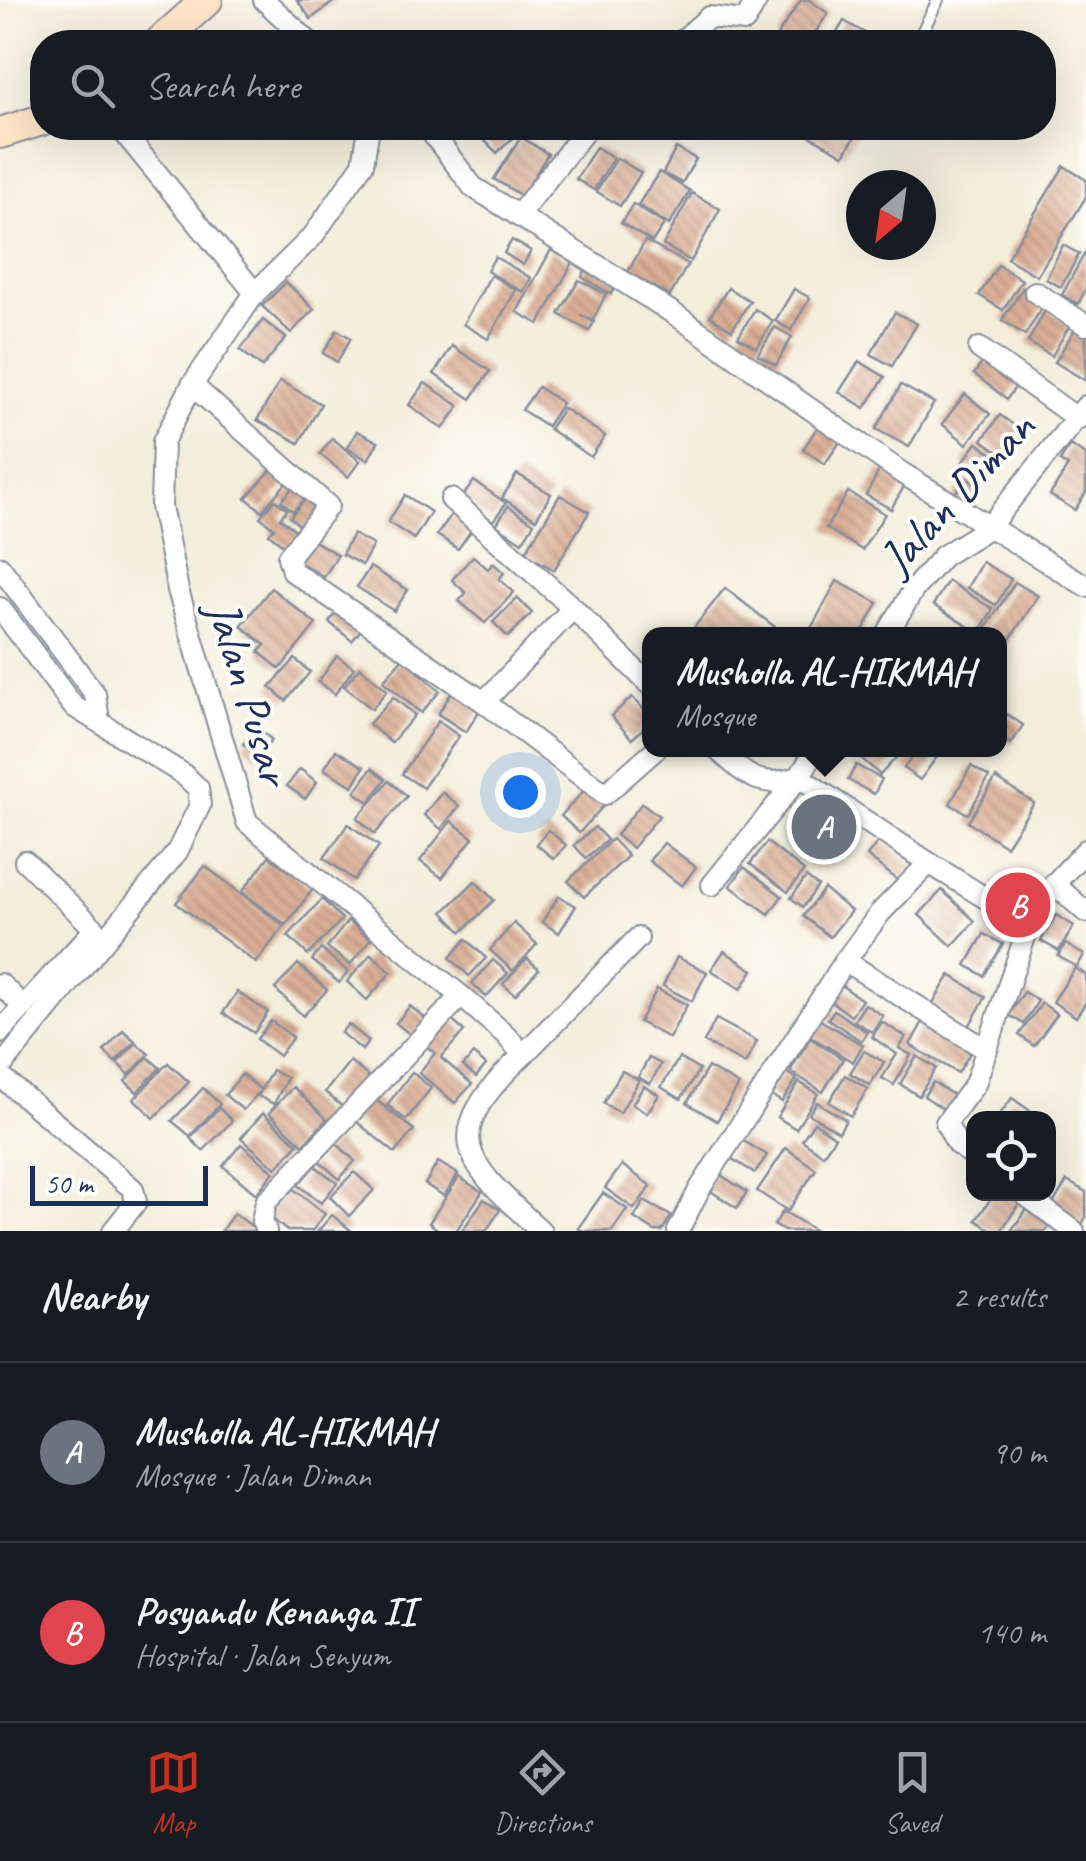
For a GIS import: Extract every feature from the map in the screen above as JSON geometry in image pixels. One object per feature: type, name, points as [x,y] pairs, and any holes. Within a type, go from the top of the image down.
[{"type":"main road","points":[[173,30],[205,0]]},
{"type":"main road","points":[[0,133],[30,124]]},
{"type":"street","points":[[264,0],[296,30]]},
{"type":"street","points":[[694,30],[709,17],[745,22],[757,0]]},
{"type":"street","points":[[130,140],[255,293]]},
{"type":"street","name":"Jalan Pusar","points":[[367,140],[363,164],[313,236],[255,293],[192,384],[162,442],[161,506],[178,590],[247,822],[461,996],[523,1054]]},
{"type":"street","points":[[437,140],[473,186],[673,314],[902,473],[1086,586]]},
{"type":"street","points":[[518,216],[577,140]]},
{"type":"street","points":[[1034,292],[1086,324]]},
{"type":"street","points":[[979,348],[1082,412]]},
{"type":"street","points":[[192,384],[328,506],[288,558],[292,571],[484,702],[605,794],[647,757]]},
{"type":"street","name":"Jalan Diman","points":[[890,627],[914,589],[943,556],[988,528],[1082,412]]},
{"type":"street","points":[[451,500],[573,608],[642,677]]},
{"type":"street","points":[[0,567],[95,694],[99,720]]},
{"type":"street","points":[[0,608],[73,706],[184,774],[198,788],[200,805],[168,864],[0,1072],[132,1188],[136,1202],[113,1231]]},
{"type":"street","points":[[484,702],[573,608]]},
{"type":"street","points":[[54,680],[73,664]]},
{"type":"street","points":[[726,757],[750,778],[780,784],[799,777]]},
{"type":"street","points":[[712,885],[812,757]]},
{"type":"street","points":[[799,777],[929,864],[1030,925]]},
{"type":"street","points":[[966,1150],[957,1144],[946,1123],[974,1084],[1030,925],[1054,884],[1086,850]]},
{"type":"street","points":[[0,1032],[95,930],[25,861]]},
{"type":"street","points":[[678,1231],[699,1190],[845,961],[880,914],[929,864]]},
{"type":"street","points":[[1054,884],[1086,912]]},
{"type":"street","points":[[541,1231],[502,1196],[467,1146],[468,1126],[481,1100],[638,938]]},
{"type":"street","points":[[845,961],[987,1050]]},
{"type":"street","points":[[0,984],[24,1007]]},
{"type":"street","points":[[266,1231],[262,1221],[266,1202],[461,996]]},
{"type":"street","points":[[1033,1201],[1074,1231]]},
{"type":"lane","points":[[923,30],[938,0]]},
{"type":"building","points":[[297,0],[336,0],[311,19]]},
{"type":"building","points":[[801,0],[809,0],[828,13],[817,30],[781,30]]},
{"type":"building","points":[[844,21],[860,30],[838,30]]},
{"type":"building","points":[[484,140],[511,140],[497,153]]},
{"type":"building","points":[[519,140],[548,154],[522,196],[494,179]]},
{"type":"building","points":[[817,140],[853,140],[844,155]]},
{"type":"building","points":[[596,147],[613,158],[594,190],[576,179]]},
{"type":"building","points":[[676,148],[696,159],[682,183],[663,173]]},
{"type":"building","points":[[617,158],[641,173],[620,206],[596,191]]},
{"type":"building","points":[[1064,166],[1086,180],[1086,197],[1037,276],[1007,258]]},
{"type":"building","points":[[659,172],[690,191],[669,225],[638,205]]},
{"type":"building","points":[[692,193],[720,209],[691,261],[663,245]]},
{"type":"building","points":[[633,204],[664,224],[652,242],[621,223]]},
{"type":"building","points":[[512,240],[531,251],[523,265],[504,253]]},
{"type":"building","points":[[645,241],[688,264],[670,296],[628,272]]},
{"type":"building","points":[[1063,245],[1079,254],[1061,287],[1046,279]]},
{"type":"building","points":[[551,250],[573,262],[539,324],[517,312]]},
{"type":"building","points":[[1086,251],[1086,289],[1078,304],[1062,295]]},
{"type":"building","points":[[495,257],[531,278],[523,292],[487,271]]},
{"type":"building","points":[[588,265],[618,282],[611,294],[582,277]]},
{"type":"building","points":[[998,265],[1022,280],[1003,310],[979,295]]},
{"type":"building","points":[[491,275],[516,290],[488,339],[463,324]]},
{"type":"building","points":[[579,280],[606,294],[593,320],[581,315],[594,322],[589,331],[559,314]]},
{"type":"building","points":[[286,282],[314,309],[291,333],[262,306]]},
{"type":"building","points":[[728,288],[750,301],[732,330],[710,316]]},
{"type":"building","points":[[1023,288],[1045,303],[1025,335],[1002,320]]},
{"type":"building","points":[[794,289],[810,298],[791,330],[775,321]]},
{"type":"building","points":[[755,309],[773,321],[757,348],[738,337]]},
{"type":"building","points":[[1046,309],[1071,323],[1052,356],[1028,342]]},
{"type":"building","points":[[895,312],[917,324],[892,366],[871,354]]},
{"type":"building","points":[[263,320],[286,338],[262,367],[240,350]]},
{"type":"building","points":[[775,327],[792,337],[776,365],[758,355]]},
{"type":"building","points":[[1075,329],[1086,336],[1086,381],[1055,362]]},
{"type":"building","points":[[337,330],[351,338],[337,362],[323,353]]},
{"type":"building","points":[[452,346],[490,371],[471,399],[434,374]]},
{"type":"building","points":[[985,359],[1018,383],[1007,399],[974,374]]},
{"type":"building","points":[[859,361],[885,377],[865,408],[839,392]]},
{"type":"building","points":[[280,381],[321,404],[299,443],[257,420]]},
{"type":"building","points":[[425,383],[459,406],[443,429],[409,405]]},
{"type":"building","points":[[901,385],[934,403],[909,447],[876,429]]},
{"type":"building","points":[[538,387],[562,403],[547,426],[522,410]]},
{"type":"building","points":[[965,394],[990,414],[967,444],[942,424]]},
{"type":"building","points":[[563,408],[605,436],[591,457],[549,429]]},
{"type":"building","points":[[1000,415],[1026,434],[1008,459],[982,440]]},
{"type":"building","points":[[819,425],[841,440],[825,464],[803,449]]},
{"type":"building","points":[[357,431],[378,442],[368,460],[347,448]]},
{"type":"building","points":[[332,438],[360,461],[348,477],[320,454]]},
{"type":"building","points":[[977,443],[999,458],[983,479],[962,463]]},
{"type":"building","points":[[1070,445],[1086,455],[1086,492],[1075,510],[1050,495],[1068,466],[1060,461]]},
{"type":"building","points":[[272,469],[287,482],[262,511],[246,498]]},
{"type":"building","points":[[880,469],[906,483],[891,509],[866,495]]},
{"type":"building","points":[[517,474],[551,494],[536,519],[502,498]]},
{"type":"building","points":[[967,478],[982,490],[965,512],[950,500]]},
{"type":"building","points":[[474,481],[506,503],[493,521],[461,499]]},
{"type":"building","points":[[297,483],[309,494],[293,511],[281,501]]},
{"type":"building","points":[[848,492],[885,514],[862,550],[826,528]]},
{"type":"building","points":[[405,495],[431,512],[414,539],[388,522]]},
{"type":"building","points":[[560,495],[589,512],[554,570],[525,553]]},
{"type":"building","points":[[308,496],[323,509],[305,530],[290,517]]},
{"type":"building","points":[[275,500],[287,509],[280,518],[300,534],[288,549],[269,534],[274,528],[260,517]]},
{"type":"building","points":[[508,506],[534,523],[522,542],[496,525]]},
{"type":"building","points":[[454,511],[475,525],[458,549],[437,535]]},
{"type":"building","points":[[353,534],[373,545],[362,565],[342,554]]},
{"type":"building","points":[[311,539],[338,555],[324,577],[298,561]]},
{"type":"building","points":[[473,556],[488,569],[493,563],[504,573],[499,579],[514,592],[485,623],[459,601],[466,593],[452,580]]},
{"type":"building","points":[[982,562],[1011,579],[996,605],[967,588]]},
{"type":"building","points":[[370,567],[408,590],[394,611],[357,587]]},
{"type":"building","points":[[837,581],[878,603],[865,627],[812,627]]},
{"type":"building","points":[[948,581],[993,609],[982,627],[969,627],[933,605]]},
{"type":"building","points":[[1015,582],[1038,596],[1007,644],[1007,627],[986,627]]},
{"type":"building","points":[[271,588],[316,624],[280,669],[259,652],[265,645],[241,626]]},
{"type":"building","points":[[725,588],[775,627],[694,627]]},
{"type":"building","points":[[517,598],[532,613],[508,637],[493,622]]},
{"type":"building","points":[[338,611],[361,630],[352,641],[329,622]]},
{"type":"building","points":[[337,656],[354,668],[335,694],[318,682]]},
{"type":"building","points":[[403,658],[440,691],[421,713],[383,681]]},
{"type":"building","points":[[295,659],[310,672],[286,701],[270,687]]},
{"type":"building","points":[[360,667],[387,690],[372,709],[344,686]]},
{"type":"building","points":[[453,690],[481,708],[466,732],[438,714]]},
{"type":"building","points":[[393,697],[415,715],[391,743],[369,724]]},
{"type":"building","points":[[632,697],[642,708],[642,730],[632,739],[611,716]]},
{"type":"building","points":[[1007,714],[1023,725],[1011,744],[1007,741]]},
{"type":"building","points":[[438,721],[459,736],[423,788],[402,774]]},
{"type":"building","points":[[258,728],[272,740],[257,757],[243,744]]},
{"type":"building","points":[[336,750],[364,767],[353,786],[324,769]]},
{"type":"building","points":[[860,757],[897,757],[880,775]]},
{"type":"building","points":[[913,757],[937,757],[920,780],[904,768]]},
{"type":"building","points":[[856,765],[882,779],[874,794],[848,780]]},
{"type":"building","points":[[971,766],[989,777],[968,814],[950,804]]},
{"type":"building","points":[[372,768],[386,779],[369,802],[355,792]]},
{"type":"building","points":[[300,769],[317,782],[305,799],[287,786]]},
{"type":"building","points":[[996,778],[1034,803],[1006,846],[968,822]]},
{"type":"building","points":[[389,781],[407,796],[375,834],[357,818]]},
{"type":"building","points":[[587,787],[605,804],[579,833],[561,816]]},
{"type":"building","points":[[442,792],[459,806],[441,829],[424,815]]},
{"type":"building","points":[[821,801],[850,823],[828,852],[799,830]]},
{"type":"building","points":[[642,803],[659,816],[632,848],[616,835]]},
{"type":"building","points":[[451,821],[473,838],[442,878],[420,861]]},
{"type":"building","points":[[348,824],[379,846],[354,880],[324,858]]},
{"type":"building","points":[[595,827],[607,840],[586,858],[574,845]]},
{"type":"building","points":[[548,830],[566,845],[554,859],[536,844]]},
{"type":"building","points":[[612,839],[628,856],[584,897],[568,881]]},
{"type":"building","points":[[880,839],[913,866],[900,882],[867,856]]},
{"type":"building","points":[[767,842],[804,871],[788,892],[750,864]]},
{"type":"building","points":[[664,843],[696,867],[682,886],[649,861]]},
{"type":"building","points":[[269,856],[313,889],[286,925],[242,892]]},
{"type":"building","points":[[205,866],[284,926],[256,963],[176,903]]},
{"type":"building","points":[[744,867],[782,896],[769,914],[730,886]]},
{"type":"building","points":[[806,877],[818,886],[803,907],[791,898]]},
{"type":"building","points":[[475,881],[494,900],[462,932],[443,912]]},
{"type":"building","points":[[1007,884],[1035,901],[1025,918],[997,901]]},
{"type":"building","points":[[824,889],[851,911],[830,937],[803,916]]},
{"type":"building","points":[[942,890],[975,921],[952,946],[919,915]]},
{"type":"building","points":[[559,896],[576,906],[559,933],[542,922]]},
{"type":"building","points":[[322,899],[342,919],[308,955],[288,936]]},
{"type":"building","points":[[1056,915],[1074,926],[1059,951],[1041,941]]},
{"type":"building","points":[[348,921],[371,939],[350,965],[327,947]]},
{"type":"building","points":[[514,923],[537,944],[513,971],[490,950]]},
{"type":"building","points":[[984,934],[1003,944],[984,976],[966,965]]},
{"type":"building","points":[[466,939],[486,958],[469,976],[450,958]]},
{"type":"building","points":[[1065,944],[1084,955],[1077,967],[1058,956]]},
{"type":"building","points":[[321,949],[348,972],[339,983],[312,960]]},
{"type":"building","points":[[724,951],[753,970],[741,989],[711,970]]},
{"type":"building","points":[[371,954],[391,972],[367,1000],[347,982]]},
{"type":"building","points":[[677,957],[707,972],[692,1001],[663,986]]},
{"type":"building","points":[[527,958],[539,969],[515,995],[503,984]]},
{"type":"building","points":[[493,960],[508,973],[486,997],[472,983]]},
{"type":"building","points":[[298,964],[327,990],[303,1016],[275,989]]},
{"type":"building","points":[[1075,968],[1086,975],[1086,1002],[1076,1017],[1053,1002]]},
{"type":"building","points":[[950,975],[986,997],[968,1028],[931,1006]]},
{"type":"building","points":[[841,985],[862,1000],[851,1016],[829,1000]]},
{"type":"building","points":[[657,989],[687,1005],[669,1038],[639,1022]]},
{"type":"building","points":[[237,992],[268,1012],[254,1033],[223,1013]]},
{"type":"building","points":[[1024,992],[1038,1001],[1024,1024],[1009,1015]]},
{"type":"building","points":[[1042,1003],[1057,1014],[1034,1046],[1019,1035]]},
{"type":"building","points":[[865,1004],[883,1016],[872,1032],[854,1021]]},
{"type":"building","points":[[410,1006],[427,1020],[413,1037],[396,1023]]},
{"type":"building","points":[[834,1010],[867,1032],[861,1041],[828,1019]]},
{"type":"building","points":[[448,1017],[464,1031],[441,1058],[472,1084],[455,1103],[419,1073],[435,1053],[425,1045]]},
{"type":"building","points":[[925,1018],[974,1046],[958,1073],[910,1045]]},
{"type":"building","points":[[716,1019],[757,1041],[745,1064],[704,1042]]},
{"type":"building","points":[[820,1020],[863,1045],[853,1062],[810,1036]]},
{"type":"building","points":[[271,1021],[293,1037],[279,1056],[257,1039]]},
{"type":"building","points":[[882,1022],[906,1037],[899,1048],[911,1055],[894,1085],[882,1078],[897,1054],[872,1037]]},
{"type":"building","points":[[348,1024],[369,1041],[362,1050],[341,1033]]},
{"type":"building","points":[[123,1030],[135,1041],[115,1062],[104,1051]]},
{"type":"building","points":[[810,1038],[843,1059],[823,1092],[790,1071]]},
{"type":"building","points":[[136,1043],[149,1054],[129,1075],[117,1063]]},
{"type":"building","points":[[864,1051],[884,1062],[870,1085],[850,1073]]},
{"type":"building","points":[[473,1054],[486,1065],[476,1077],[463,1066]]},
{"type":"building","points":[[917,1056],[936,1068],[919,1096],[900,1084]]},
{"type":"building","points":[[148,1057],[160,1068],[137,1092],[125,1081]]},
{"type":"building","points":[[649,1058],[661,1064],[650,1084],[638,1077]]},
{"type":"building","points":[[679,1058],[699,1070],[681,1099],[661,1087]]},
{"type":"building","points":[[350,1061],[370,1078],[345,1109],[325,1092]]},
{"type":"building","points":[[168,1063],[189,1082],[154,1118],[134,1099]]},
{"type":"building","points":[[708,1067],[739,1085],[717,1121],[687,1103]]},
{"type":"building","points":[[272,1070],[287,1078],[274,1104],[258,1096]]},
{"type":"building","points":[[622,1071],[639,1080],[620,1113],[603,1103]]},
{"type":"building","points":[[784,1071],[797,1079],[782,1102],[769,1094]]},
{"type":"building","points":[[412,1072],[431,1088],[406,1120],[387,1105]]},
{"type":"building","points":[[242,1074],[261,1090],[243,1110],[225,1095]]},
{"type":"building","points":[[845,1075],[868,1089],[851,1116],[829,1102]]},
{"type":"building","points":[[799,1082],[818,1094],[796,1129],[777,1117]]},
{"type":"building","points":[[933,1082],[958,1098],[948,1112],[924,1096]]},
{"type":"building","points":[[644,1086],[659,1095],[647,1113],[632,1104]]},
{"type":"building","points":[[293,1087],[327,1119],[303,1145],[269,1113]]},
{"type":"building","points":[[203,1088],[220,1104],[190,1136],[172,1121]]},
{"type":"building","points":[[371,1096],[414,1130],[395,1153],[352,1118]]},
{"type":"building","points":[[1012,1098],[1030,1111],[1002,1111]]},
{"type":"building","points":[[817,1102],[846,1120],[839,1132],[809,1114]]},
{"type":"building","points":[[219,1108],[232,1121],[203,1151],[190,1138]]},
{"type":"building","points":[[263,1113],[298,1144],[276,1168],[241,1138]]},
{"type":"building","points":[[814,1122],[835,1137],[823,1155],[802,1140]]},
{"type":"building","points":[[740,1139],[767,1155],[755,1173],[729,1157]]},
{"type":"building","points":[[335,1142],[355,1161],[339,1179],[318,1160]]},
{"type":"building","points":[[241,1144],[274,1172],[256,1194],[223,1166]]},
{"type":"building","points":[[786,1148],[816,1169],[788,1211],[757,1191]]},
{"type":"building","points":[[438,1162],[458,1174],[444,1196],[425,1184]]},
{"type":"building","points":[[314,1165],[337,1183],[321,1203],[298,1185]]},
{"type":"building","points":[[622,1165],[651,1186],[634,1209],[605,1188]]},
{"type":"building","points":[[354,1172],[374,1190],[349,1216],[330,1197]]},
{"type":"building","points":[[716,1172],[747,1192],[737,1208],[706,1188]]},
{"type":"building","points":[[459,1177],[482,1192],[456,1231],[440,1231],[429,1223]]},
{"type":"building","points":[[1067,1181],[1086,1192],[1086,1217],[1082,1224],[1052,1205]]},
{"type":"building","points":[[291,1187],[325,1214],[312,1231],[287,1231],[268,1215]]},
{"type":"building","points":[[603,1193],[627,1209],[612,1231],[578,1228]]},
{"type":"building","points":[[484,1199],[500,1210],[486,1231],[462,1231]]},
{"type":"building","points":[[644,1201],[671,1216],[662,1231],[634,1218]]},
{"type":"building","points":[[989,1201],[1021,1201],[1001,1231],[992,1231],[976,1220]]},
{"type":"building","points":[[1032,1202],[1055,1218],[1046,1231],[1011,1231]]},
{"type":"building","points":[[783,1211],[816,1231],[784,1231],[774,1225]]},
{"type":"building","points":[[234,1213],[258,1231],[221,1231]]},
{"type":"building","points":[[332,1215],[352,1231],[318,1231]]},
{"type":"place","name":"Musholla AL-HIKMAH","points":[[824,827]]},
{"type":"place","name":"Posyandu Kenanga II","points":[[1018,905]]}]
